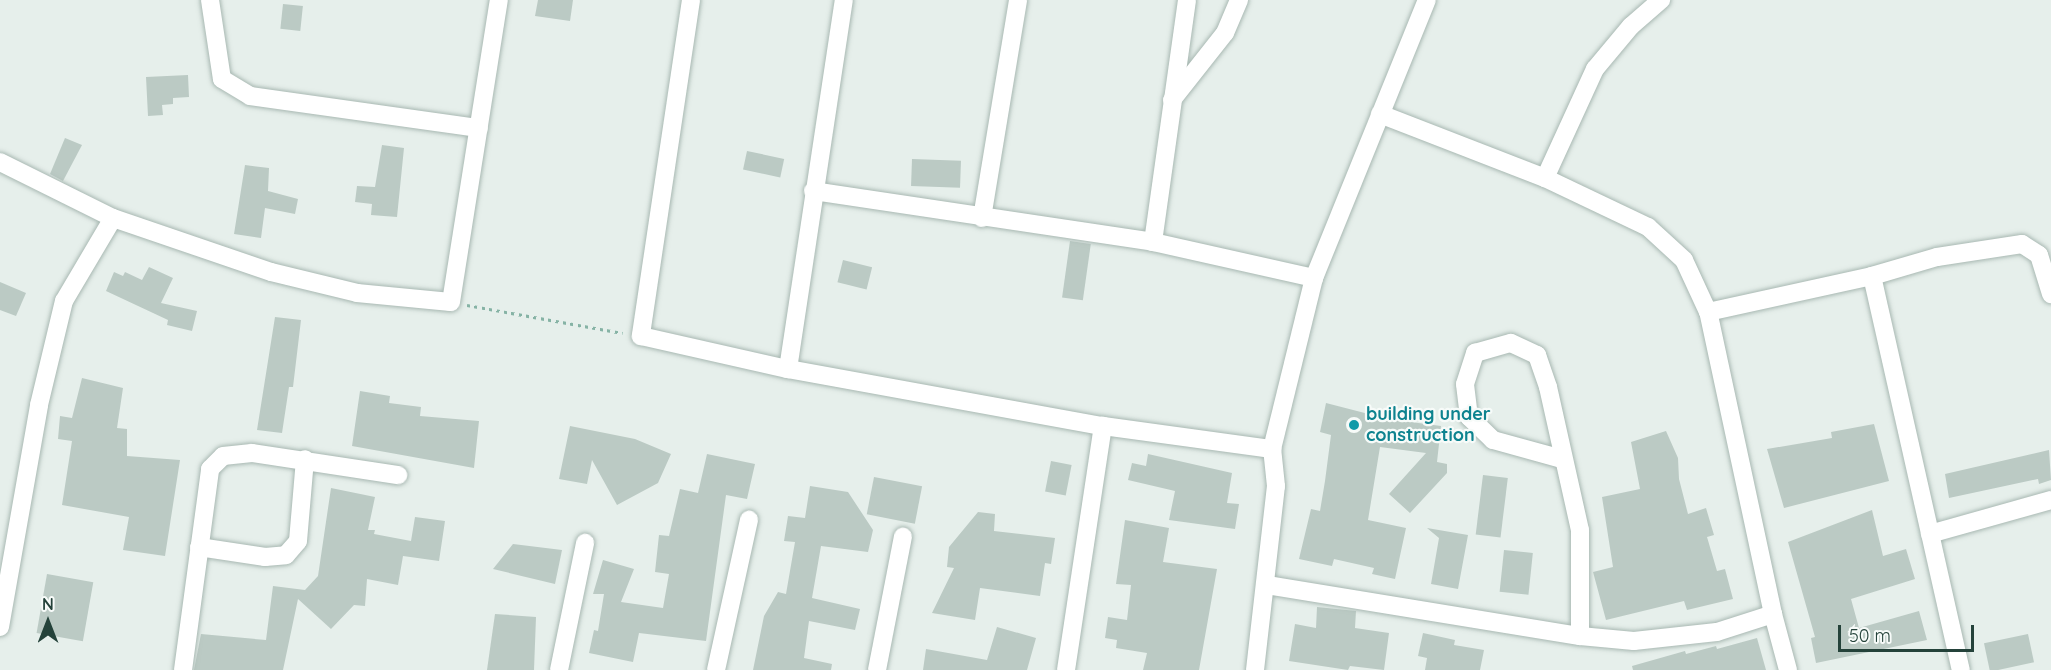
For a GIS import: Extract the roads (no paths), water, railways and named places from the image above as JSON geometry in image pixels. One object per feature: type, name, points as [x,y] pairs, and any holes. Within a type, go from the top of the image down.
[{"type":"street","points":[[210,0],[222,79],[250,96],[479,128]]},
{"type":"street","points":[[0,162],[113,218],[292,278],[357,293],[451,302],[499,0]]},
{"type":"street","points":[[691,0],[641,336],[788,369],[1103,426],[1272,449]]},
{"type":"street","points":[[788,369],[813,191],[844,0]]},
{"type":"street","points":[[982,218],[1018,0]]},
{"type":"street","points":[[1154,242],[1170,102],[1187,0]]},
{"type":"street","points":[[1170,102],[1225,33],[1239,0]]},
{"type":"street","points":[[1255,670],[1267,585],[1276,486],[1272,449],[1314,278],[1427,0]]},
{"type":"street","points":[[1545,178],[1596,69],[1631,26],[1661,0]]},
{"type":"street","points":[[1380,114],[1545,178],[1648,227],[1684,260],[1708,312],[1773,614],[1788,670]]},
{"type":"street","points":[[813,191],[1154,242],[1314,278]]},
{"type":"street","points":[[0,627],[39,405],[64,301],[113,218]]},
{"type":"street","points":[[1708,312],[1872,276],[1937,257],[2022,244],[2039,255],[2051,294]]},
{"type":"street","points":[[1872,276],[1961,670]]},
{"type":"street","points":[[1562,459],[1493,440],[1469,417],[1465,384],[1475,353],[1510,343],[1537,355],[1548,387],[1562,459],[1580,530],[1580,636]]},
{"type":"street","points":[[1066,670],[1103,426]]},
{"type":"street","points":[[183,670],[210,469],[223,456],[252,453],[305,459],[398,475]]},
{"type":"street","points":[[199,547],[265,557],[286,555],[298,541],[305,459]]},
{"type":"street","points":[[1930,534],[2051,500]]},
{"type":"street","points":[[716,670],[749,520]]},
{"type":"street","points":[[877,670],[903,536]]},
{"type":"street","points":[[559,670],[585,543]]},
{"type":"street","points":[[1267,585],[1580,636],[1635,641],[1717,632],[1773,614]]},
{"type":"place","name":"building under construction","points":[[1354,425]]}]
